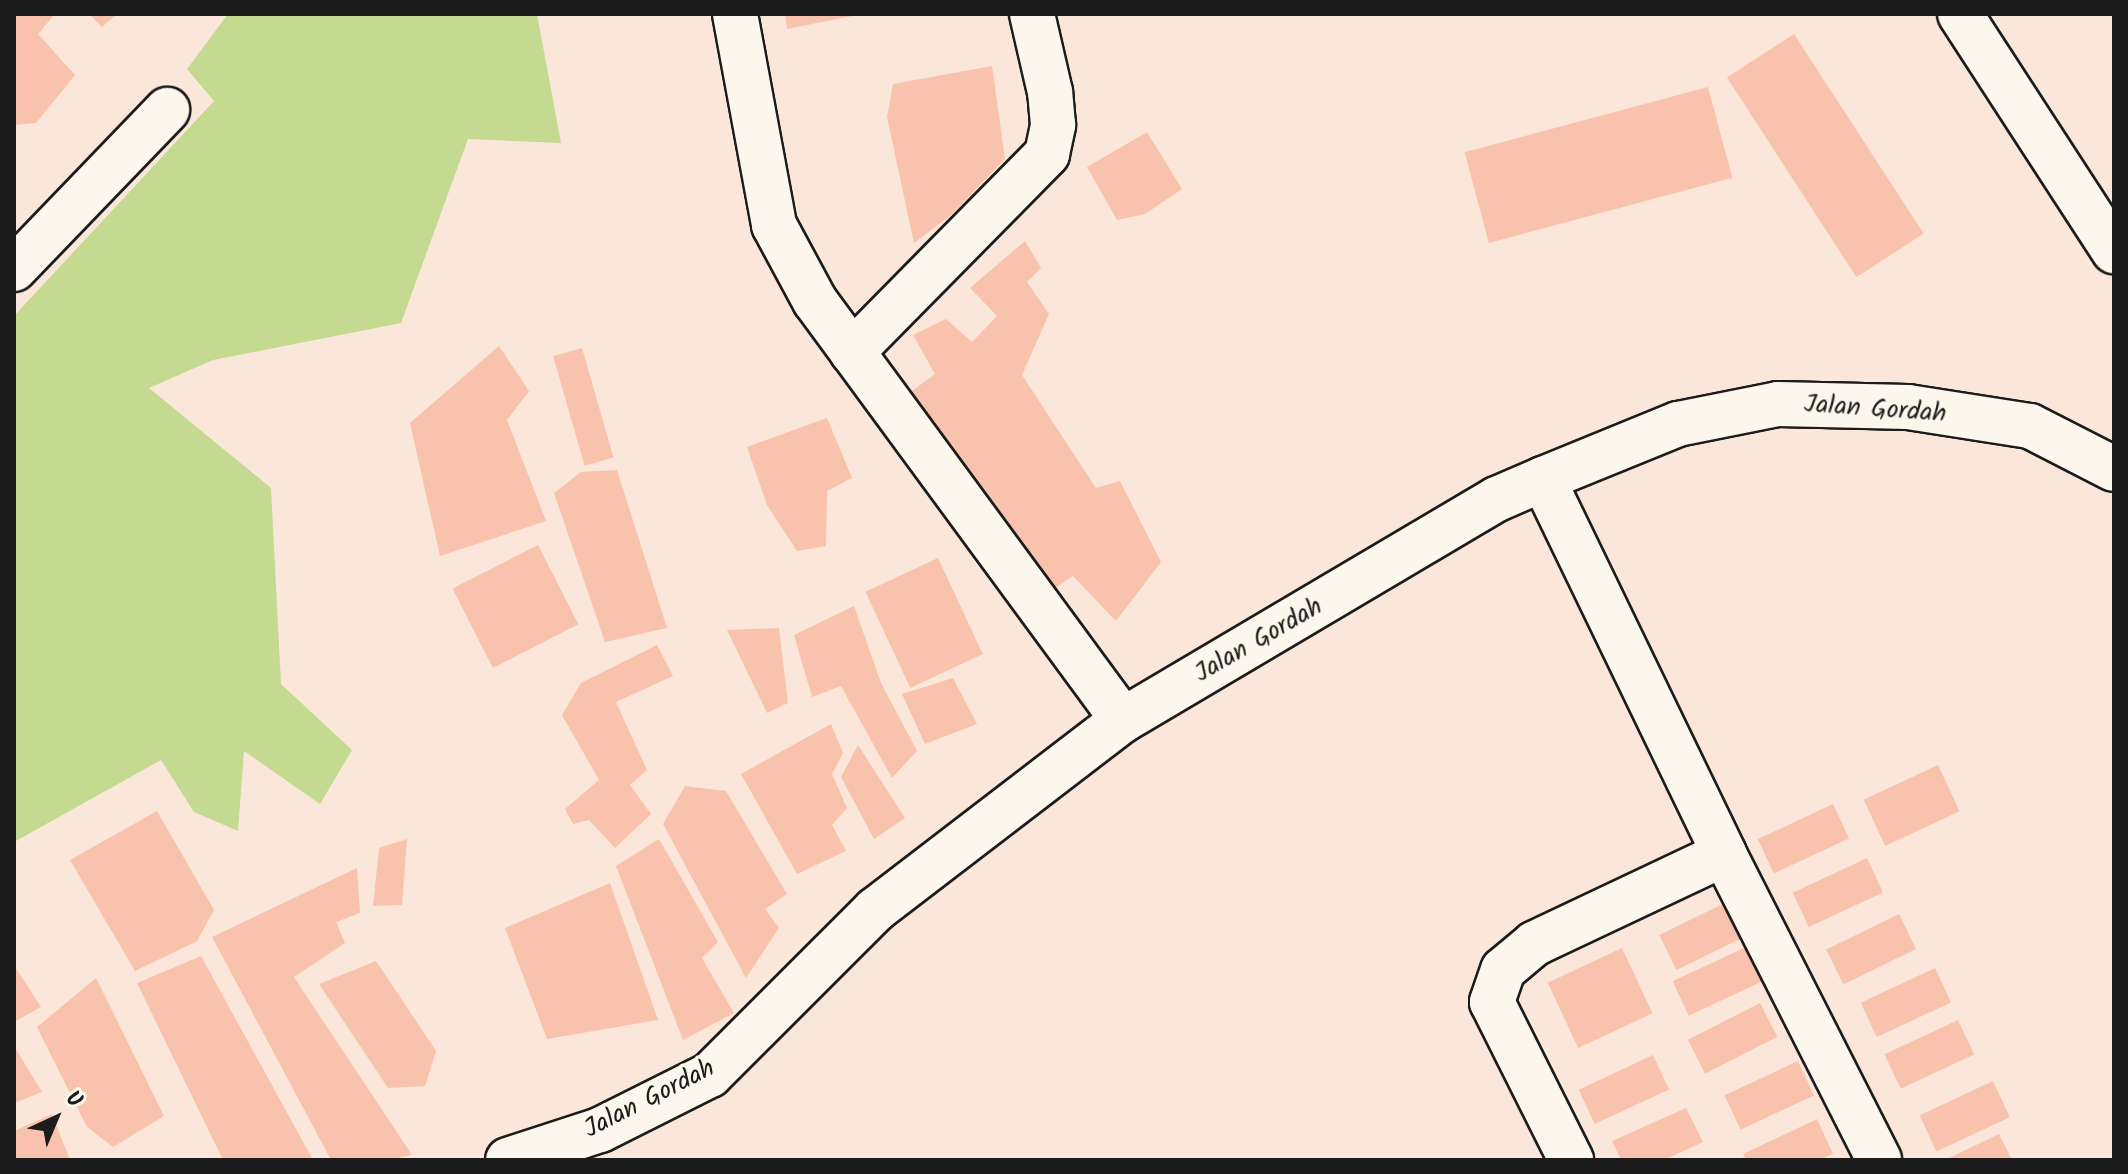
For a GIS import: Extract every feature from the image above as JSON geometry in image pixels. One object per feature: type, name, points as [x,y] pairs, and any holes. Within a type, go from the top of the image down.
[{"type":"street","points":[[735,14],[774,225],[815,301],[1123,720]]},
{"type":"street","points":[[852,352],[1047,154],[1053,125],[1050,92],[1032,14]]},
{"type":"street","points":[[1960,14],[2114,251]]},
{"type":"street","points":[[14,269],[167,110]]},
{"type":"street","name":"Jalan Gordah","points":[[508,1160],[600,1130],[710,1075],[875,910],[1123,720],[1497,499],[1543,479],[1678,424],[1778,404],[1908,407],[2030,426],[2114,469]]},
{"type":"street","points":[[1543,479],[1724,854],[1879,1160]]},
{"type":"street","points":[[1571,1160],[1492,1002],[1503,970],[1534,944],[1724,854]]},
{"type":"green space","points":[[228,14],[537,14],[561,143],[468,139],[401,323],[213,360],[149,388],[271,488],[281,684],[352,750],[320,804],[244,751],[238,831],[194,812],[161,760],[14,842],[14,316],[214,101],[187,69]]},
{"type":"building","points":[[14,14],[55,14],[38,34],[75,75],[36,123],[14,125]]},
{"type":"building","points":[[89,14],[117,14],[102,27]]},
{"type":"building","points":[[785,14],[857,14],[857,15],[787,29]]},
{"type":"building","points":[[1794,34],[1924,234],[1857,277],[1727,78]]},
{"type":"building","points":[[992,66],[1005,159],[951,215],[914,243],[887,117],[893,84]]},
{"type":"building","points":[[1708,87],[1732,178],[1489,243],[1465,152]]},
{"type":"building","points":[[1147,132],[1182,189],[1145,214],[1117,220],[1087,167]]},
{"type":"building","points":[[1025,241],[1041,268],[1027,282],[1049,314],[1022,375],[1096,488],[1120,481],[1161,562],[1116,621],[1073,576],[1045,595],[908,394],[935,374],[913,335],[946,319],[972,342],[997,316],[970,288]]},
{"type":"building","points":[[499,346],[529,391],[507,420],[546,521],[440,556],[410,423]]},
{"type":"building","points":[[582,348],[613,458],[585,466],[553,356]]},
{"type":"building","points":[[827,418],[852,478],[827,491],[826,546],[797,551],[767,505],[747,447]]},
{"type":"building","points":[[617,470],[667,628],[605,642],[554,493],[581,472]]},
{"type":"building","points":[[538,545],[578,624],[493,668],[452,589]]},
{"type":"building","points":[[938,558],[983,654],[910,688],[865,592]]},
{"type":"building","points":[[854,606],[881,683],[917,751],[892,778],[841,686],[812,697],[794,635]]},
{"type":"building","points":[[779,628],[788,703],[767,713],[727,630]]},
{"type":"building","points":[[657,645],[673,676],[616,702],[647,770],[630,785],[651,814],[615,848],[589,820],[573,824],[565,809],[599,780],[562,715],[581,683]]},
{"type":"building","points":[[953,678],[977,724],[925,744],[902,694]]},
{"type":"building","points":[[831,724],[843,753],[832,774],[847,808],[832,825],[846,851],[797,874],[741,774]]},
{"type":"building","points":[[858,745],[905,818],[874,839],[841,777]]},
{"type":"building","points":[[1938,765],[1960,811],[1885,846],[1864,800]]},
{"type":"building","points":[[685,786],[726,791],[787,894],[765,909],[779,928],[746,978],[663,824]]},
{"type":"building","points":[[1833,804],[1849,838],[1774,874],[1758,839]]},
{"type":"building","points":[[157,811],[214,910],[197,941],[135,971],[70,860]]},
{"type":"building","points":[[407,839],[402,905],[373,906],[379,848]]},
{"type":"building","points":[[659,839],[718,942],[702,958],[734,1013],[683,1040],[616,866]]},
{"type":"building","points":[[1867,858],[1883,892],[1809,927],[1793,893]]},
{"type":"building","points":[[357,868],[360,913],[336,922],[345,943],[294,977],[412,1155],[388,1160],[331,1160],[212,937]]},
{"type":"building","points":[[610,883],[658,1020],[547,1039],[505,928]]},
{"type":"building","points":[[1733,899],[1750,934],[1676,970],[1659,935]]},
{"type":"building","points":[[1899,914],[1916,949],[1843,985],[1826,950]]},
{"type":"building","points":[[1746,947],[1762,981],[1689,1016],[1673,981]]},
{"type":"building","points":[[1622,948],[1652,1013],[1578,1048],[1548,983]]},
{"type":"building","points":[[201,956],[313,1160],[223,1160],[137,983]]},
{"type":"building","points":[[376,961],[436,1051],[425,1086],[388,1088],[319,984]]},
{"type":"building","points":[[14,965],[41,1007],[14,1022]]},
{"type":"building","points":[[1935,968],[1951,1002],[1877,1037],[1861,1003]]},
{"type":"building","points":[[96,978],[164,1116],[113,1147],[87,1127],[37,1027]]},
{"type":"building","points":[[1760,1003],[1777,1037],[1705,1074],[1688,1040]]},
{"type":"building","points":[[1958,1020],[1974,1054],[1901,1089],[1885,1054]]},
{"type":"building","points":[[14,1046],[42,1092],[14,1103]]},
{"type":"building","points":[[1653,1055],[1669,1089],[1595,1124],[1579,1090]]},
{"type":"building","points":[[1798,1061],[1814,1095],[1741,1130],[1725,1095]]},
{"type":"building","points":[[1993,1081],[2010,1117],[1936,1151],[1920,1115]]},
{"type":"building","points":[[1686,1108],[1703,1142],[1664,1160],[1621,1160],[1612,1141]]},
{"type":"building","points":[[52,1114],[70,1160],[14,1160],[14,1131]]},
{"type":"building","points":[[1817,1119],[1833,1154],[1819,1160],[1746,1160],[1743,1154]]},
{"type":"building","points":[[1999,1134],[2012,1160],[1945,1160]]}]
